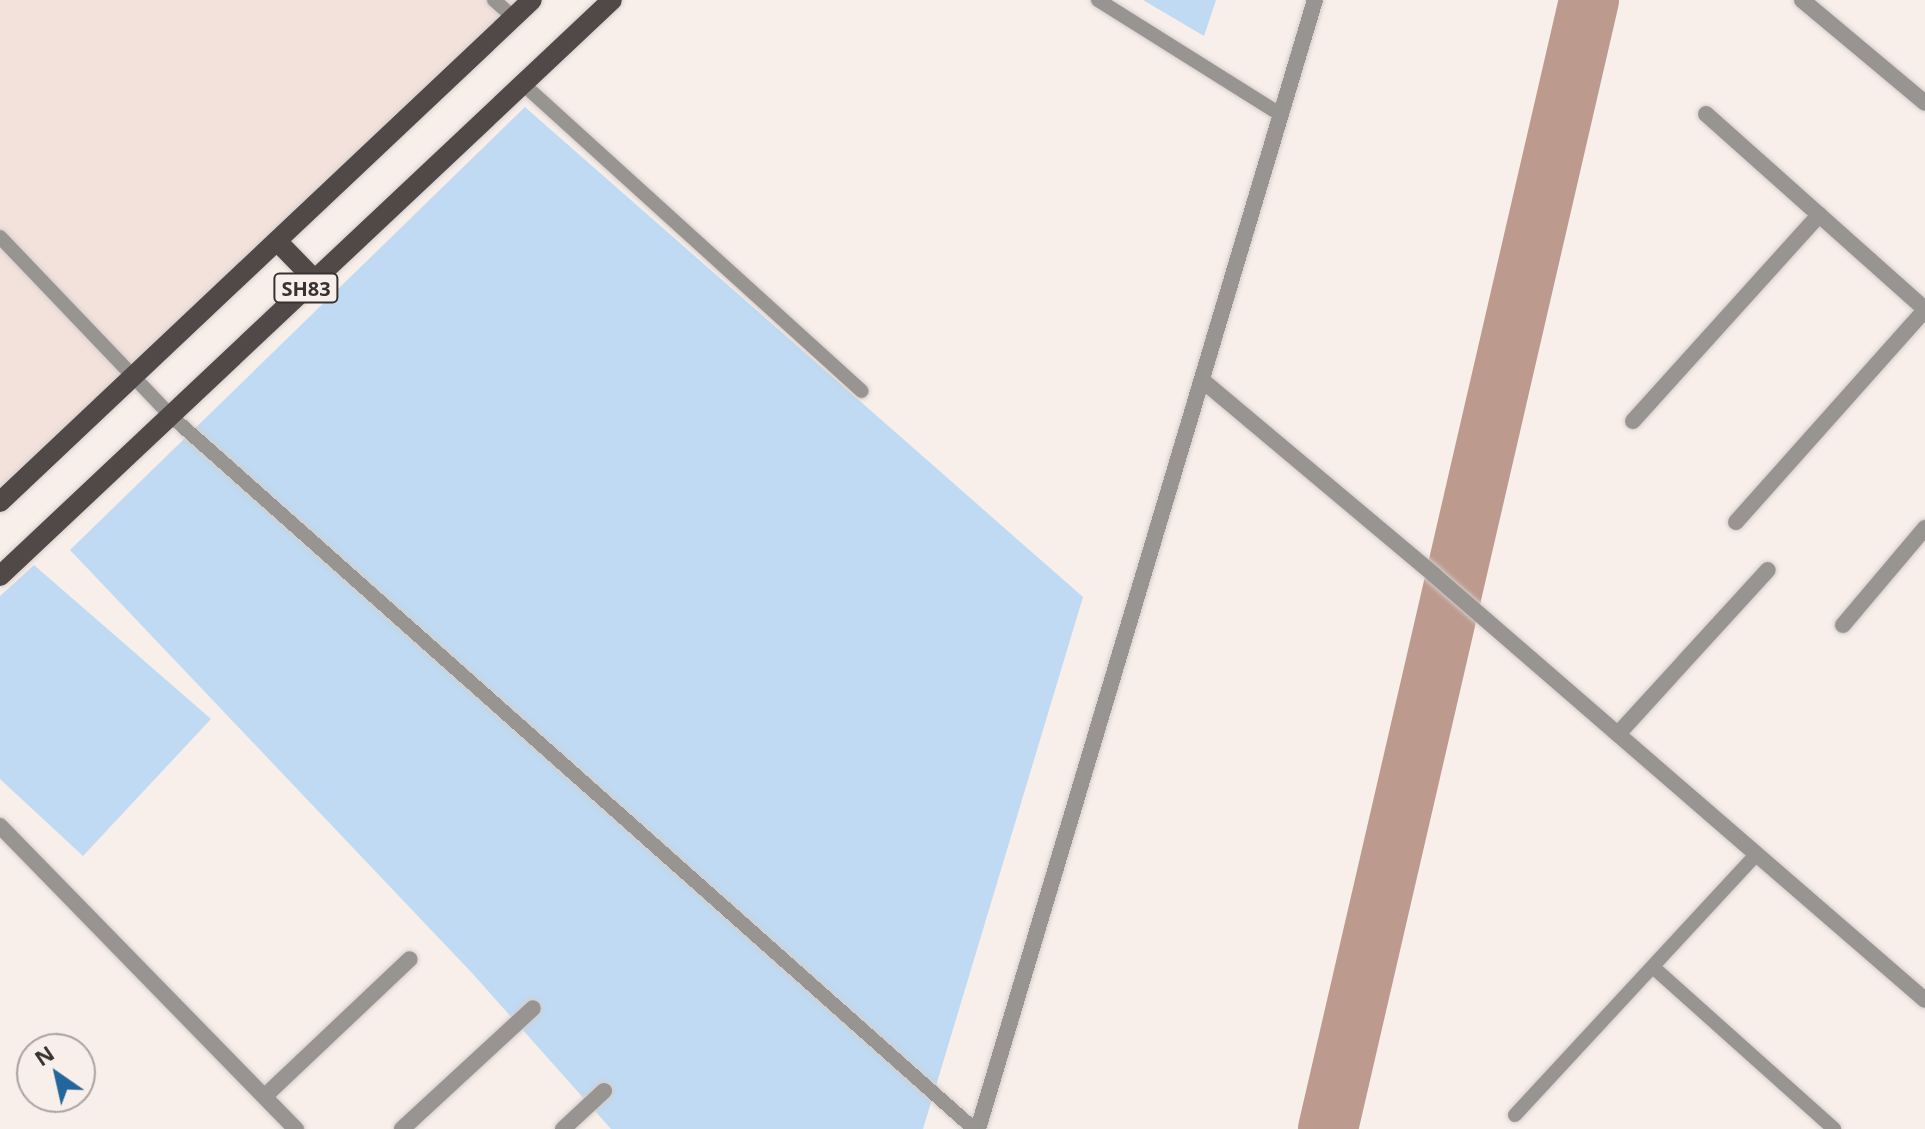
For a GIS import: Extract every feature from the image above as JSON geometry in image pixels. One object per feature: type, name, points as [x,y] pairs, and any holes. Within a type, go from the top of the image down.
[{"type":"main road","name":"SH83","points":[[0,502],[532,0]]},
{"type":"main road","name":"SH83","points":[[0,576],[612,0]]},
{"type":"main road","points":[[277,241],[315,280]]},
{"type":"street","points":[[976,1129],[1315,0]]},
{"type":"street","points":[[1802,0],[1925,103]]},
{"type":"street","points":[[1706,114],[1925,309],[1736,522]]},
{"type":"street","points":[[1633,421],[1819,215]]},
{"type":"street","points":[[1202,380],[1921,990]]},
{"type":"street","points":[[1843,625],[1925,528]]},
{"type":"street","points":[[1618,734],[1768,570]]},
{"type":"street","points":[[0,826],[290,1123],[271,1129]]},
{"type":"street","points":[[265,1096],[410,959]]},
{"type":"street","points":[[402,1129],[533,1008]]},
{"type":"street","points":[[563,1129],[604,1091]]},
{"type":"lane","points":[[494,0],[513,17]]},
{"type":"lane","points":[[1098,0],[1281,115]]},
{"type":"lane","points":[[523,84],[861,391]]},
{"type":"lane","points":[[0,237],[171,416],[976,1129]]},
{"type":"lane","points":[[1515,1115],[1757,854]]},
{"type":"lane","points":[[1653,967],[1834,1129]]},
{"type":"shaded area","points":[[0,0],[542,0],[0,509]]},
{"type":"building","points":[[1143,0],[1216,0],[1204,36]]},
{"type":"building","points":[[525,107],[1083,597],[923,1129],[611,1129],[472,973],[70,550]]},
{"type":"building","points":[[34,565],[211,719],[83,856],[0,779],[0,596]]},
{"type":"waterway","points":[[1328,1129],[1589,0]]}]
